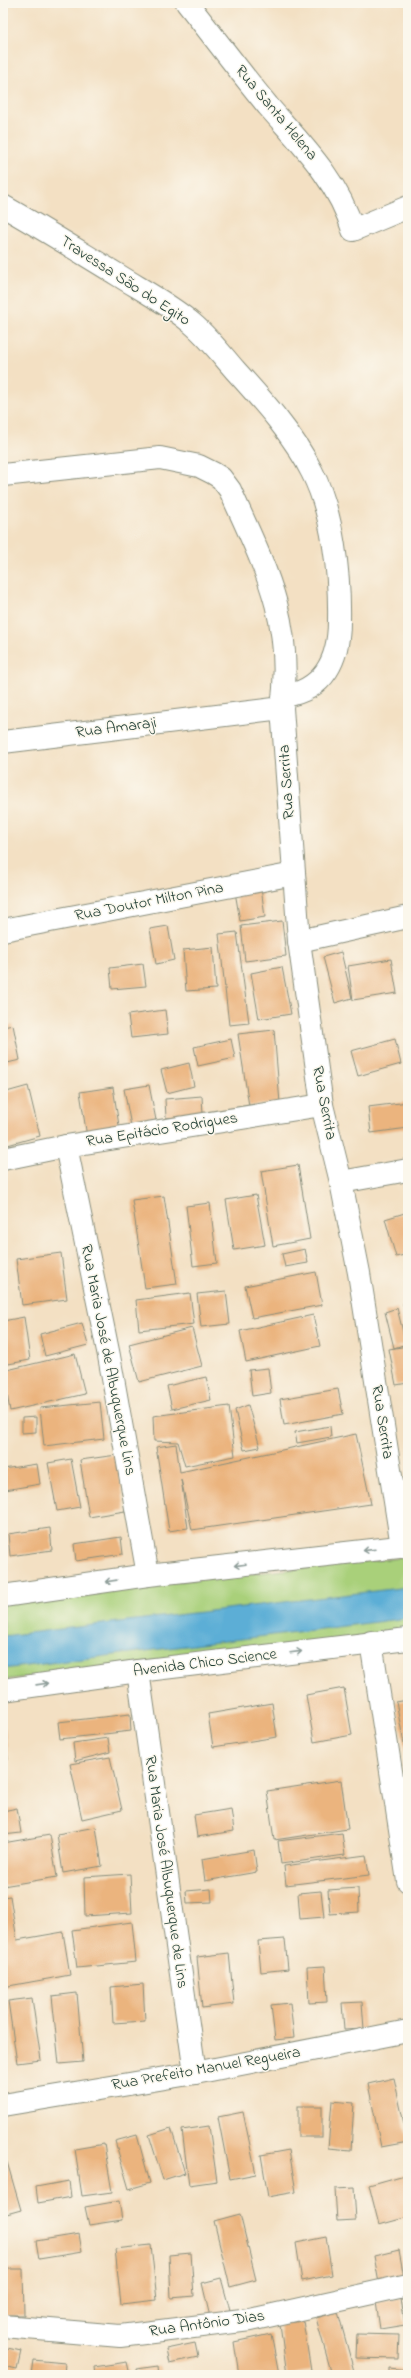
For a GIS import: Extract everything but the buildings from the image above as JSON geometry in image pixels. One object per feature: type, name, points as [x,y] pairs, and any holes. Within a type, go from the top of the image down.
[{"type":"street","name":"Rua Santa Helena","points":[[187,3],[268,106],[318,163],[341,199],[353,230],[408,207]]},
{"type":"street","name":"Travessa São do Egito","points":[[3,206],[86,254],[191,322],[265,404],[300,450],[313,474],[329,524],[340,591],[338,646],[333,660],[318,682],[283,702]]},
{"type":"street","name":"Rua Serrita","points":[[3,475],[160,458],[199,466],[221,478],[230,490],[268,574],[282,626],[286,667],[283,702],[294,874],[300,941],[322,1105],[341,1182],[360,1281],[405,1546]]},
{"type":"street","name":"Rua Amaraji","points":[[3,742],[230,714],[283,702]]},
{"type":"street","name":"Rua Doutor Milton Pina","points":[[3,930],[294,874]]},
{"type":"street","points":[[300,941],[408,917]]},
{"type":"street","name":"Rua Epitácio Rodrigues","points":[[3,1159],[66,1146],[322,1105]]},
{"type":"street","name":"Rua Maria José de Albuquerque Lins","points":[[66,1146],[110,1356],[148,1576]]},
{"type":"street","points":[[341,1182],[408,1170]]},
{"type":"street","points":[[3,1596],[148,1576],[405,1546]]},
{"type":"street","name":"Avenida Chico Science","points":[[3,1690],[138,1671],[371,1642],[408,1639]]},
{"type":"street","points":[[371,1642],[408,1881]]},
{"type":"street","name":"Rua Maria José Albuquerque de Lins","points":[[138,1671],[195,2073]]},
{"type":"street","name":"Rua Prefeito Manuel Regueira","points":[[3,2105],[195,2073],[408,2031]]},
{"type":"street","name":"Rua Antônio Dias","points":[[3,2326],[120,2336],[250,2320],[408,2285]]},
{"type":"green space","points":[[408,1557],[408,1632],[3,1680],[3,1604],[107,1589]]},
{"type":"water","points":[[408,1587],[408,1618],[3,1669],[3,1636]]}]
